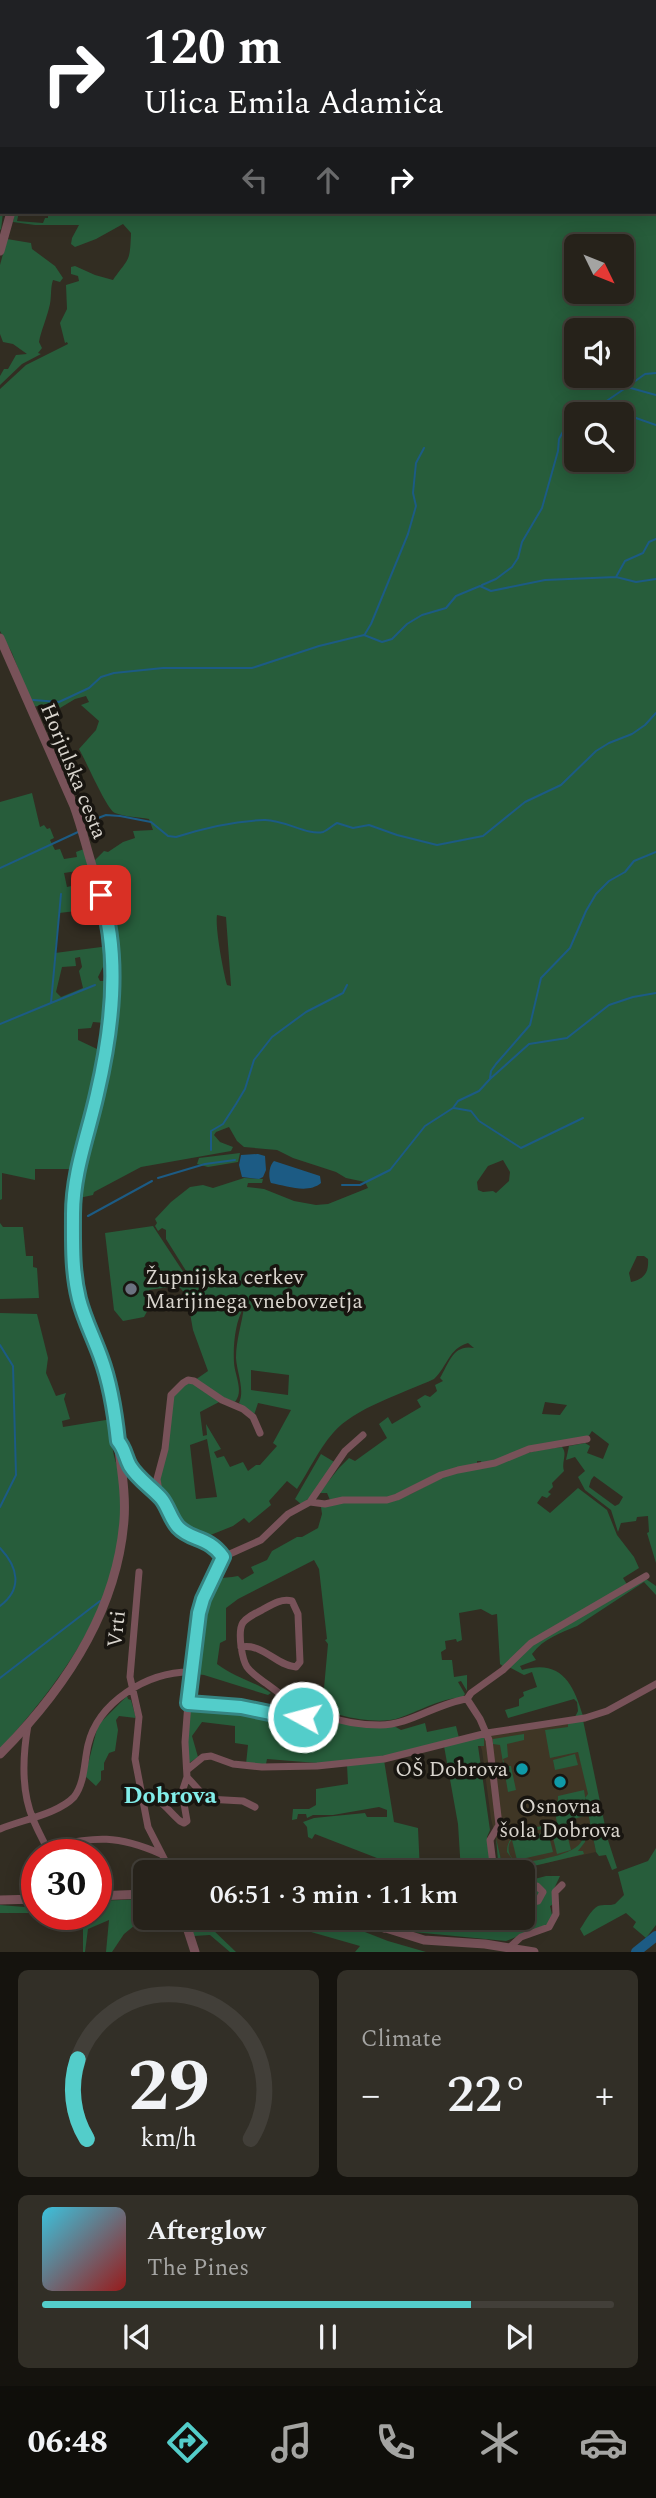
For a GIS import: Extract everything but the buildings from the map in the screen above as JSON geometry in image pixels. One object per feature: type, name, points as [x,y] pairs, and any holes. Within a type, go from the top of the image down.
[{"type":"street","points":[[0,251],[10,214]]},
{"type":"street","name":"Horjulska cesta","points":[[0,638],[78,818],[111,931],[112,971],[106,1042],[97,1095],[78,1170],[74,1196],[73,1245],[79,1298],[108,1379],[124,1484],[124,1521],[118,1557],[108,1596],[99,1617],[51,1696],[0,1754]]},
{"type":"street","points":[[161,1498],[157,1479],[166,1440],[171,1395],[183,1383],[194,1381],[222,1400],[243,1409],[253,1418],[260,1433]]},
{"type":"street","points":[[144,1796],[156,1798],[184,1823],[187,1821],[182,1792],[187,1774],[185,1742],[190,1672],[203,1599],[223,1557],[261,1540],[288,1514],[310,1502],[345,1451],[363,1435]]},
{"type":"street","points":[[310,1502],[325,1504],[354,1499],[387,1500],[458,1470],[495,1463],[529,1449],[586,1439]]},
{"type":"street","points":[[118,1441],[124,1447],[129,1465],[161,1498],[176,1525],[191,1536],[211,1543],[223,1557]]},
{"type":"street","name":"Vrti","points":[[132,1689],[130,1659],[139,1572]]},
{"type":"street","points":[[188,1703],[241,1707],[289,1717],[317,1714],[384,1725],[395,1723],[445,1703],[467,1699],[531,1643],[646,1576]]},
{"type":"street","points":[[241,1647],[256,1647],[287,1666],[296,1667],[300,1662],[298,1614],[292,1601],[272,1604],[243,1621],[240,1626],[241,1647],[247,1667],[254,1674],[282,1696],[317,1714]]},
{"type":"street","points":[[0,1829],[32,1819],[73,1798],[83,1777],[92,1732],[110,1707],[132,1689],[168,1674],[190,1672]]},
{"type":"street","points":[[187,1774],[203,1757],[211,1756],[233,1764],[262,1767],[317,1766],[384,1759],[487,1733],[585,1718],[607,1711],[656,1684]]},
{"type":"street","points":[[132,1689],[139,1717],[135,1759],[148,1827],[164,1860]]},
{"type":"street","points":[[467,1699],[487,1733],[499,1825],[490,1840],[492,1860]]},
{"type":"street","points":[[29,1724],[25,1784],[32,1819],[42,1839]]},
{"type":"street","points":[[187,1774],[207,1799],[243,1801],[255,1807]]},
{"type":"street","points":[[112,1840],[133,1843],[161,1854]]},
{"type":"street","points":[[510,1947],[521,1937],[549,1927],[556,1914],[555,1892],[562,1885]]},
{"type":"street","points":[[535,1886],[543,1892],[535,1901]]},
{"type":"street","points":[[112,1895],[133,1894]]},
{"type":"street","points":[[0,1900],[21,1899]]},
{"type":"street","points":[[188,1930],[195,1952]]},
{"type":"street","points":[[388,1930],[424,1940],[510,1947],[534,1952]]},
{"type":"shaded area","points":[[568,1722],[572,1726],[589,1794],[585,1798],[596,1852],[535,1865],[535,1860],[501,1860],[491,1819],[482,1750],[477,1737]]},
{"type":"green space","points":[[15,214],[19,214],[17,221],[43,223],[45,218],[48,218],[48,214],[656,214],[656,1563],[647,1533],[648,1516],[621,1523],[618,1532],[611,1510],[585,1490],[578,1477],[585,1471],[575,1457],[566,1460],[569,1446],[585,1443],[590,1446],[587,1453],[603,1459],[609,1444],[592,1431],[588,1437],[482,1465],[481,1461],[477,1461],[477,1466],[467,1467],[392,1497],[330,1500],[327,1493],[319,1493],[349,1458],[355,1461],[387,1438],[379,1424],[388,1417],[392,1424],[421,1407],[417,1400],[425,1395],[430,1397],[437,1391],[435,1385],[443,1381],[440,1378],[452,1356],[461,1349],[474,1348],[468,1343],[456,1349],[434,1379],[380,1402],[342,1424],[323,1446],[297,1489],[287,1481],[269,1501],[271,1505],[249,1523],[244,1518],[233,1526],[208,1536],[191,1532],[179,1523],[158,1483],[173,1398],[177,1389],[191,1382],[221,1401],[200,1412],[203,1436],[207,1435],[206,1424],[221,1449],[214,1452],[217,1458],[224,1456],[230,1467],[243,1462],[248,1471],[260,1465],[277,1446],[273,1443],[291,1410],[258,1403],[254,1415],[239,1403],[241,1387],[236,1351],[244,1307],[234,1341],[234,1363],[239,1388],[235,1402],[195,1380],[208,1371],[193,1330],[187,1296],[175,1282],[176,1286],[149,1290],[150,1306],[144,1317],[123,1321],[114,1310],[105,1233],[153,1226],[186,1276],[188,1274],[166,1239],[166,1230],[162,1228],[158,1231],[155,1219],[190,1187],[203,1185],[213,1188],[244,1178],[263,1179],[262,1183],[248,1183],[247,1187],[264,1189],[294,1201],[316,1205],[328,1204],[368,1188],[365,1182],[346,1178],[277,1150],[244,1147],[229,1127],[214,1135],[220,1142],[233,1147],[231,1151],[141,1167],[93,1195],[79,1198],[79,1180],[90,1138],[117,970],[114,936],[94,861],[104,851],[108,852],[135,838],[133,831],[153,830],[149,819],[127,816],[111,810],[79,749],[96,730],[99,721],[81,705],[89,702],[86,696],[60,708],[58,705],[46,704],[33,707],[12,653],[0,631],[0,389],[26,365],[68,344],[65,343],[60,323],[67,309],[66,285],[79,281],[78,276],[71,274],[71,267],[75,266],[113,280],[128,259],[130,250],[131,233],[123,224],[75,247],[71,244],[72,238],[79,225],[13,222]],"holes":[[[217,915],[226,917],[231,986],[227,985],[222,960]],[[503,1160],[510,1172],[509,1181],[496,1193],[478,1190],[477,1182],[488,1166]],[[637,1256],[648,1259],[648,1268],[642,1277],[631,1282],[629,1273]],[[251,1370],[289,1375],[288,1395],[251,1390]],[[545,1402],[567,1405],[560,1415],[542,1414]],[[207,1439],[217,1497],[196,1499],[190,1445]],[[594,1476],[623,1497],[619,1504],[615,1506],[589,1487]]]},
{"type":"green space","points":[[7,239],[31,243],[32,249],[55,266],[63,278],[60,282],[53,280],[52,283],[50,305],[39,342],[42,348],[38,353],[41,354],[22,364],[0,385],[0,376],[4,369],[8,369],[16,355],[27,354],[13,344],[3,342],[0,334],[0,265]]},
{"type":"green space","points":[[32,793],[40,827],[44,825],[47,829],[50,828],[54,838],[50,840],[55,850],[60,849],[64,859],[77,857],[76,852],[84,849],[90,869],[64,873],[67,887],[93,881],[102,908],[59,913],[55,953],[109,946],[109,955],[98,977],[100,981],[108,981],[105,1023],[93,1022],[91,1028],[78,1029],[78,1040],[97,1049],[99,1066],[92,1105],[74,1169],[35,1169],[35,1180],[2,1173],[0,1200],[0,802]],"holes":[[[80,957],[82,967],[79,971],[83,988],[61,997],[56,992],[62,967],[76,966],[75,958]]]},
{"type":"green space","points":[[240,1153],[238,1162],[208,1167],[197,1164],[199,1158]]},
{"type":"green space","points":[[0,1223],[3,1227],[23,1227],[26,1256],[33,1256],[33,1267],[37,1268],[39,1298],[0,1299]]},
{"type":"green space","points":[[0,1313],[37,1314],[48,1358],[46,1373],[56,1396],[66,1393],[64,1399],[70,1419],[62,1421],[63,1427],[112,1419],[113,1451],[121,1488],[121,1515],[117,1550],[97,1613],[63,1671],[0,1750]]},
{"type":"green space","points":[[562,1447],[564,1471],[552,1483],[553,1487],[548,1492],[551,1494],[547,1498],[542,1496],[537,1503],[550,1513],[578,1488],[607,1510],[617,1535],[639,1568],[623,1578],[628,1586],[532,1639],[504,1667],[500,1664],[497,1614],[492,1615],[481,1609],[459,1613],[462,1640],[445,1641],[446,1649],[441,1652],[442,1660],[452,1660],[454,1677],[467,1675],[467,1691],[461,1681],[458,1682],[465,1694],[462,1698],[438,1702],[399,1718],[378,1721],[340,1715],[308,1702],[312,1696],[324,1694],[321,1689],[324,1688],[328,1644],[325,1640],[319,1569],[314,1560],[238,1599],[226,1608],[226,1640],[220,1643],[217,1664],[271,1693],[268,1695],[195,1674],[200,1624],[211,1588],[224,1578],[238,1576],[242,1580],[254,1573],[251,1567],[267,1560],[272,1551],[318,1528],[321,1507],[340,1502],[389,1502],[443,1477],[524,1452]]},
{"type":"green space","points":[[321,1454],[336,1463],[311,1497],[301,1504],[295,1499]]},
{"type":"green space","points":[[646,1579],[656,1586],[656,1595],[644,1582],[577,1626],[547,1640],[532,1654],[536,1660],[520,1666],[522,1670],[547,1668],[563,1676],[575,1693],[583,1716],[575,1717],[578,1711],[574,1699],[508,1718],[505,1710],[519,1706],[523,1692],[537,1687],[532,1672],[524,1675],[509,1667],[529,1646]]},
{"type":"green space","points":[[127,1696],[131,1700],[136,1718],[119,1716],[116,1720],[118,1730],[115,1751],[109,1753],[104,1770],[101,1771],[101,1780],[96,1786],[85,1776],[98,1725]]},
{"type":"green space","points":[[193,1708],[305,1721],[317,1719],[394,1726],[401,1730],[425,1723],[427,1732],[456,1726],[459,1738],[384,1757],[317,1763],[267,1759],[266,1764],[246,1764],[248,1745],[235,1743],[235,1726],[202,1722],[192,1736],[198,1757],[189,1763],[186,1749],[190,1710]]},
{"type":"green space","points":[[583,1720],[608,1840],[617,1868],[612,1870],[606,1855],[599,1856],[596,1852],[585,1798],[588,1794],[578,1752],[550,1758],[545,1730],[568,1727],[568,1722]]},
{"type":"green space","points":[[524,1734],[524,1740],[507,1744],[508,1757],[503,1759],[505,1766],[511,1766],[516,1790],[508,1792],[500,1745],[493,1744],[493,1739]]},
{"type":"green space","points":[[484,1736],[484,1746],[478,1746],[490,1830],[487,1837],[490,1860],[460,1860],[458,1824],[444,1746]]},
{"type":"green space","points":[[575,1754],[578,1765],[555,1770],[553,1760]]},
{"type":"green space","points":[[384,1760],[394,1822],[418,1828],[419,1860],[382,1860],[315,1834],[312,1839],[308,1837],[307,1827],[303,1822],[314,1818],[365,1813],[367,1817],[387,1817],[387,1810],[379,1807],[307,1818],[306,1814],[298,1814],[297,1819],[292,1820],[293,1809],[309,1809],[316,1805],[316,1789],[348,1784],[347,1765]]},
{"type":"green space","points":[[584,1790],[588,1815],[567,1821],[575,1823],[583,1830],[585,1842],[578,1851],[583,1851],[584,1854],[535,1866],[535,1861],[561,1855],[578,1846],[582,1840],[580,1828],[569,1823],[513,1837],[525,1830],[557,1823],[554,1807],[558,1796]]},
{"type":"green space","points":[[565,1826],[571,1850],[557,1854],[551,1830]]},
{"type":"green space","points":[[548,1832],[553,1852],[517,1860],[512,1840]]},
{"type":"green space","points":[[496,1838],[501,1860],[498,1860]]},
{"type":"green space","points":[[656,1848],[656,1925],[646,1938],[633,1927],[636,1922],[626,1913],[584,1936],[580,1929],[593,1910],[600,1905],[615,1904],[624,1895],[618,1872],[648,1861]]},
{"type":"green space","points":[[560,1876],[550,1906],[553,1919],[535,1930],[535,1879]]},
{"type":"green space","points":[[133,1899],[133,1927],[124,1934],[112,1952],[106,1952],[108,1930],[112,1930],[112,1900]]},
{"type":"green space","points":[[0,1905],[21,1907],[21,1913],[0,1913]]},
{"type":"green space","points":[[83,1930],[88,1930],[85,1952]]},
{"type":"green space","points":[[192,1930],[213,1930],[236,1952],[230,1952],[210,1935],[194,1936]]},
{"type":"green space","points":[[360,1930],[426,1952],[355,1952],[360,1946],[311,1932]]},
{"type":"green space","points":[[406,1930],[534,1930],[506,1941]]},
{"type":"water","points":[[241,1155],[265,1156],[266,1170],[263,1177],[242,1177],[239,1165]]},
{"type":"water","points":[[274,1161],[320,1176],[321,1183],[304,1189],[271,1183],[270,1172]]},
{"type":"waterway","points":[[634,382],[645,374],[656,373]]},
{"type":"waterway","points":[[605,402],[627,387],[656,395]]},
{"type":"waterway","points":[[634,417],[656,425]]},
{"type":"waterway","points":[[482,585],[496,579],[512,567],[518,558],[522,542],[542,508],[559,439],[564,430]]},
{"type":"waterway","points":[[365,634],[408,534],[416,506],[413,493],[416,463],[424,448]]},
{"type":"waterway","points":[[616,577],[625,561],[643,553],[649,542],[656,539]]},
{"type":"waterway","points":[[33,700],[59,702],[89,688],[101,677],[114,673],[163,668],[252,668],[319,646],[364,635],[382,642],[392,639],[407,624],[422,615],[446,608],[456,596],[480,586],[491,591],[545,580],[616,577],[636,582],[656,579]]},
{"type":"waterway","points":[[85,823],[106,815],[120,816],[151,822],[168,836],[176,837],[253,821],[271,820],[317,833],[337,823],[353,828],[369,825],[437,845],[483,836],[525,802],[561,785],[596,751],[632,734],[656,713]]},
{"type":"waterway","points":[[0,868],[78,832]]},
{"type":"waterway","points":[[490,1078],[496,1064],[530,1025],[541,978],[570,948],[596,894],[609,881],[625,872],[634,861],[656,852]]},
{"type":"waterway","points":[[0,1024],[51,1003],[61,894]]},
{"type":"waterway","points":[[51,1003],[95,985]]},
{"type":"waterway","points":[[211,1150],[211,1131],[223,1124],[236,1104],[245,1089],[254,1060],[272,1037],[306,1012],[343,993],[347,985]]},
{"type":"waterway","points":[[342,1185],[360,1185],[390,1170],[425,1126],[453,1108],[458,1101],[479,1091],[529,1044],[567,1038],[609,1005],[656,993]]},
{"type":"waterway","points":[[454,1108],[471,1111],[479,1121],[521,1148],[583,1118]]},
{"type":"waterway","points":[[158,1178],[205,1164],[235,1160]]},
{"type":"waterway","points":[[88,1216],[152,1181]]},
{"type":"waterway","points":[[0,1345],[13,1366],[16,1475],[0,1507]]},
{"type":"waterway","points":[[0,1548],[11,1563],[15,1578],[12,1592],[0,1606]]},
{"type":"waterway","points":[[0,1678],[100,1601]]},
{"type":"waterway","points":[[636,1952],[656,1936]]},
{"type":"place","name":"Župnijska cerkev Marijinega vnebovzetja","points":[[131,1289]]},
{"type":"place","name":"OŠ Dobrova","points":[[522,1769]]},
{"type":"place","name":"Osnovna šola Dobrova","points":[[560,1782]]},
{"type":"district","name":"Dobrova","points":[[170,1795]]},
{"type":"route","points":[[101,895],[111,931],[112,971],[105,1052],[97,1095],[79,1161],[74,1196],[73,1256],[79,1298],[108,1379],[118,1441],[124,1447],[129,1465],[161,1498],[176,1525],[191,1536],[211,1543],[223,1557],[199,1613],[188,1703],[241,1707],[289,1717],[303,1717]]}]
